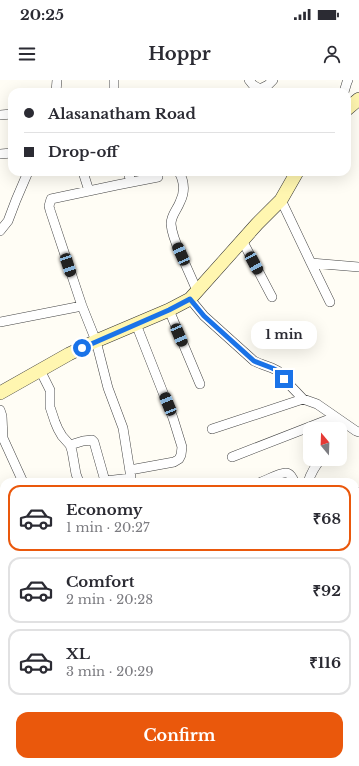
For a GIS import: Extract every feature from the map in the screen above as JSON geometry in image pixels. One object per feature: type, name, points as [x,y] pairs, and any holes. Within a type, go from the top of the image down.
[{"type":"main road","points":[[351,105],[359,98]]},
{"type":"main road","points":[[0,393],[69,354],[169,310],[194,295],[242,240],[280,200],[295,176]]},
{"type":"street","points":[[249,80],[258,88]]},
{"type":"street","points":[[262,88],[273,80]]},
{"type":"street","points":[[0,231],[8,221],[26,176]]},
{"type":"street","points":[[84,176],[89,191]]},
{"type":"street","points":[[129,176],[131,182]]},
{"type":"street","points":[[181,176],[184,188],[181,201],[172,217],[172,232],[194,295],[204,316],[254,361],[278,371],[303,399],[317,404],[333,418],[359,432]]},
{"type":"street","points":[[131,478],[123,428],[108,388],[96,341],[82,306],[49,206],[51,199],[158,177]]},
{"type":"street","points":[[280,200],[330,302]]},
{"type":"street","points":[[242,240],[272,297]]},
{"type":"street","points":[[311,263],[359,267]]},
{"type":"street","points":[[0,322],[82,306]]},
{"type":"street","points":[[169,310],[200,384]]},
{"type":"street","points":[[130,470],[174,462],[181,455],[182,447],[173,418],[136,324]]},
{"type":"street","points":[[40,370],[50,390],[50,407],[55,422],[62,436],[70,445],[78,478]]},
{"type":"street","points":[[212,430],[303,399]]},
{"type":"street","points":[[0,410],[2,416],[3,438],[21,478]]},
{"type":"street","points":[[333,418],[334,422]]},
{"type":"street","points":[[232,457],[333,418]]},
{"type":"street","points":[[70,445],[92,440],[94,442],[104,478]]},
{"type":"street","points":[[310,478],[315,466]]},
{"type":"street","points":[[271,478],[284,473],[290,474],[293,478]]},
{"type":"route","points":[[82,348],[169,310],[190,299],[204,316],[254,361],[278,371],[284,379]]}]
